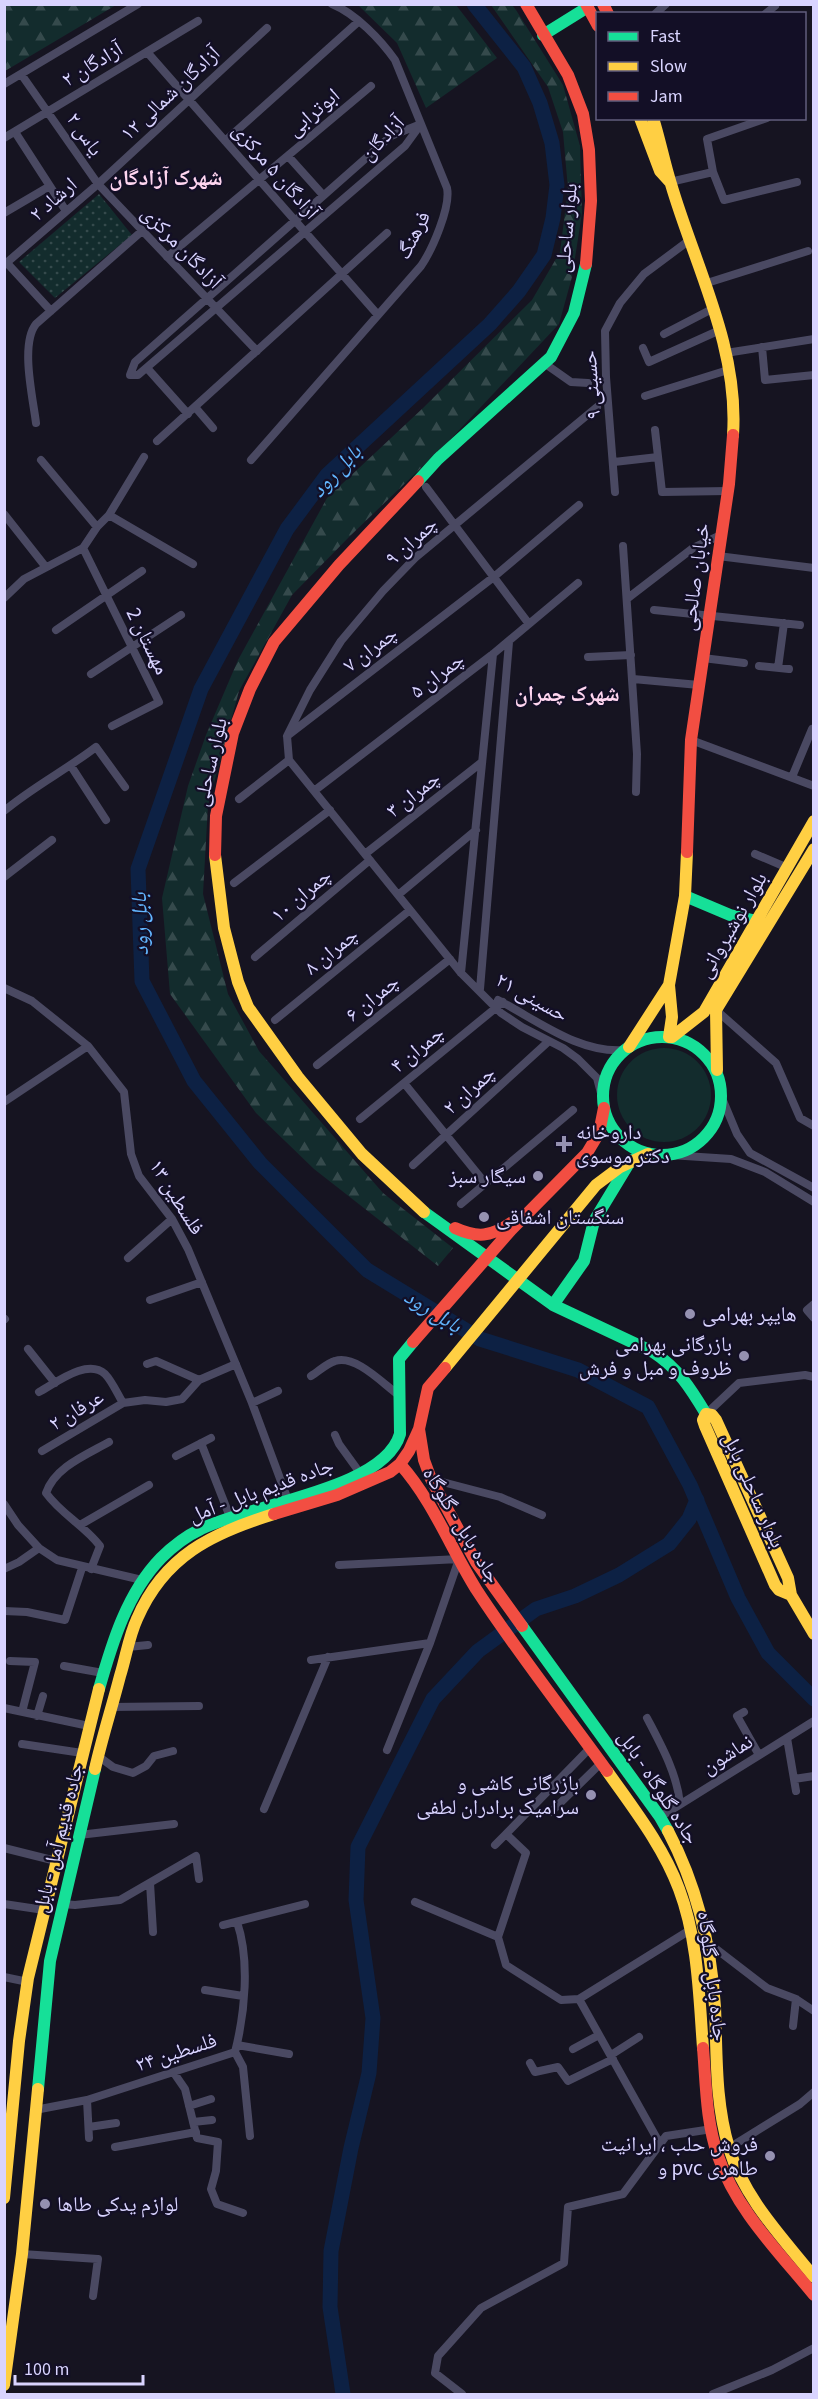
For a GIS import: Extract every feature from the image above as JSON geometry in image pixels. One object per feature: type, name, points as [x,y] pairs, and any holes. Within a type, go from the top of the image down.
[{"type":"main road","points":[[526,4],[543,35],[587,6],[596,24]]},
{"type":"main road","name":"بلوار ساحلی","points":[[543,35],[568,75],[583,114],[589,150],[591,201],[588,257],[574,313],[551,357],[438,459],[396,502],[274,642],[250,689],[233,734],[216,816],[214,842],[224,928],[238,982],[248,1007],[298,1077],[344,1133],[392,1185],[428,1216],[553,1305],[653,1352],[678,1371],[706,1414]]},
{"type":"main road","name":"خيابان صالحی","points":[[641,120],[660,171],[670,182]]},
{"type":"main road","name":"خيابان صالحی","points":[[653,120],[668,168],[670,182],[714,308],[726,353],[734,416],[728,491],[691,740],[685,896],[669,985]]},
{"type":"main road","name":"بلوار نوشیروانی","points":[[717,1072],[710,1011],[813,821]]},
{"type":"main road","name":"بلوار نوشیروانی","points":[[671,1037],[692,1019],[710,1011],[813,849]]},
{"type":"main road","points":[[685,896],[730,915],[757,921]]},
{"type":"main road","points":[[669,985],[671,1037]]},
{"type":"main road","points":[[396,1459],[402,1427],[397,1376],[399,1359],[511,1230],[587,1153],[599,1133],[605,1079],[612,1063],[627,1048],[658,1005],[669,985]]},
{"type":"main road","points":[[672,1017],[680,1020],[692,1019]]},
{"type":"main road","points":[[603,1102],[609,1124],[619,1137],[632,1148],[648,1154],[670,1155],[686,1150],[700,1141],[711,1129],[719,1114],[722,1098],[717,1072],[699,1049],[686,1041],[657,1036],[642,1040],[627,1048]]},
{"type":"main road","points":[[396,1459],[409,1451],[419,1429],[428,1388],[533,1259],[596,1185],[631,1160],[648,1154]]},
{"type":"main road","points":[[553,1305],[584,1261],[594,1221],[631,1160]]},
{"type":"main road","points":[[428,1216],[468,1235],[489,1236],[499,1232],[551,1189]]},
{"type":"main road","name":"بلوار ساحلی بابل","points":[[706,1414],[712,1415],[716,1420],[788,1578],[790,1595],[813,1634]]},
{"type":"main road","points":[[419,1429],[424,1460],[431,1479]]},
{"type":"main road","name":"جاده قدیم بابل - آمل","points":[[4,2198],[8,2130],[28,1982],[44,1910],[103,1674],[122,1623],[142,1580],[179,1542],[204,1527],[288,1500],[396,1459]]},
{"type":"main road","name":"جاده بابل - گلوگاه","points":[[396,1459],[424,1491],[459,1559],[488,1607],[601,1762],[668,1862],[684,1904],[690,1930],[712,2129],[722,2167],[735,2191],[813,2295]]},
{"type":"main road","name":"جاده قدیم آمل - بابل","points":[[4,2385],[22,2254],[50,1961],[110,1707],[136,1620],[154,1586],[171,1566],[204,1541],[239,1525],[292,1510],[377,1479],[396,1459]]},
{"type":"main road","name":"جاده گلوگاه - بابل","points":[[431,1479],[476,1562],[527,1636],[660,1817],[691,1877],[701,1908],[707,1942],[713,1985],[721,2103],[729,2148],[741,2177],[754,2198],[813,2277]]},
{"type":"main road","points":[[570,1719],[583,1710]]},
{"type":"street","points":[[4,84],[138,4]]},
{"type":"street","name":"فرهنگ","points":[[251,460],[425,261],[448,201],[447,188],[394,60],[383,45],[358,22],[332,4]]},
{"type":"street","name":"آزادگان ۲","points":[[4,138],[198,21]]},
{"type":"street","points":[[225,141],[358,22]]},
{"type":"street","name":"آزادگان شمالی ۱۲","points":[[98,184],[267,28]]},
{"type":"street","name":"آزادگان ۵ مرکزی","points":[[147,52],[378,315]]},
{"type":"street","name":"یاس ۲","points":[[21,74],[98,184]]},
{"type":"street","name":"ابوترابی","points":[[167,257],[371,86]]},
{"type":"street","points":[[761,120],[707,139],[713,171],[724,200],[797,182]]},
{"type":"street","name":"آزادگان","points":[[421,124],[405,146],[306,232],[147,368],[138,375],[130,375],[135,362],[391,136],[421,124]]},
{"type":"street","points":[[15,132],[66,211]]},
{"type":"street","points":[[288,156],[323,195]]},
{"type":"street","points":[[670,182],[713,171]]},
{"type":"street","name":"ارشاد ۲","points":[[6,264],[98,184]]},
{"type":"street","name":"آزادگان مرکزی","points":[[98,184],[257,351]]},
{"type":"street","points":[[4,213],[50,186]]},
{"type":"street","points":[[36,423],[28,340],[33,328],[142,231]]},
{"type":"street","points":[[157,441],[387,233]]},
{"type":"street","name":"حسینی ٩","points":[[615,492],[606,377],[605,331],[620,303],[644,274],[691,239]]},
{"type":"street","points":[[707,283],[808,250]]},
{"type":"street","points":[[6,264],[51,311]]},
{"type":"street","points":[[664,334],[714,308]]},
{"type":"street","points":[[643,348],[649,362],[720,330]]},
{"type":"street","points":[[726,353],[813,339]]},
{"type":"street","points":[[762,347],[765,380],[813,375]]},
{"type":"street","points":[[544,363],[571,382],[588,383]]},
{"type":"street","points":[[147,368],[188,414]]},
{"type":"street","points":[[645,396],[728,370]]},
{"type":"street","points":[[195,407],[213,428]]},
{"type":"street","name":"چمران ۹","points":[[287,736],[310,690],[340,641],[415,558],[597,407]]},
{"type":"street","points":[[655,430],[662,492],[728,491]]},
{"type":"street","points":[[4,598],[24,579],[83,548],[97,527],[109,515],[144,456]]},
{"type":"street","points":[[614,462],[658,457]]},
{"type":"street","points":[[41,460],[97,527]]},
{"type":"street","points":[[426,487],[530,624]]},
{"type":"street","name":"چمران ۷","points":[[287,736],[495,576],[579,505]]},
{"type":"street","points":[[4,514],[45,566]]},
{"type":"street","points":[[109,515],[193,564]]},
{"type":"street","points":[[628,598],[693,548],[721,535]]},
{"type":"street","points":[[623,546],[632,655],[637,754],[636,792]]},
{"type":"street","name":"مهستان 2","points":[[83,548],[130,648],[159,702],[112,726]]},
{"type":"street","points":[[718,556],[813,568]]},
{"type":"street","points":[[56,630],[142,570]]},
{"type":"street","name":"چمران ۵","points":[[314,791],[509,642],[578,583]]},
{"type":"street","points":[[654,610],[800,625]]},
{"type":"street","points":[[91,674],[180,615]]},
{"type":"street","points":[[778,668],[784,623]]},
{"type":"street","points":[[480,989],[509,642]]},
{"type":"street","points":[[461,973],[493,654]]},
{"type":"street","points":[[588,657],[632,655]]},
{"type":"street","points":[[703,658],[744,663]]},
{"type":"street","points":[[759,666],[789,669]]},
{"type":"street","points":[[633,679],[699,685]]},
{"type":"street","points":[[792,777],[812,729]]},
{"type":"street","points":[[287,736],[289,760],[461,973]]},
{"type":"street","points":[[691,740],[813,786]]},
{"type":"street","points":[[4,811],[30,790],[96,747],[125,787]]},
{"type":"street","points":[[239,799],[289,760]]},
{"type":"street","name":"چمران ۳","points":[[367,857],[482,762]]},
{"type":"street","points":[[70,766],[106,820]]},
{"type":"street","points":[[234,883],[330,810]]},
{"type":"street","points":[[398,895],[476,831]]},
{"type":"street","points":[[4,877],[52,840]]},
{"type":"street","points":[[755,854],[788,868]]},
{"type":"street","name":"چمران ۱۰","points":[[255,957],[367,857]]},
{"type":"street","name":"چمران ۸","points":[[275,1020],[410,910]]},
{"type":"street","name":"چمران ۶","points":[[316,1065],[450,959]]},
{"type":"street","name":"حسینی ۲۱","points":[[461,973],[500,1005],[522,1027],[563,1048],[597,1078],[603,1102]]},
{"type":"street","name":"فلسطین ۱۳","points":[[4,988],[32,1001],[88,1046],[124,1092],[131,1154],[139,1176],[172,1219],[202,1282],[252,1403],[288,1500]]},
{"type":"street","name":"حسینی ۲۱","points":[[500,1005],[598,1050],[627,1048]]},
{"type":"street","name":"چمران ۴","points":[[360,1119],[500,1005]]},
{"type":"street","points":[[710,1011],[776,1064],[800,1118],[813,1126]]},
{"type":"street","points":[[563,1048],[568,1038]]},
{"type":"street","name":"چمران ۲","points":[[413,1165],[549,1041]]},
{"type":"street","points":[[4,1102],[88,1046]]},
{"type":"street","points":[[404,1083],[485,1183]]},
{"type":"street","points":[[722,1098],[737,1134],[750,1153],[813,1188]]},
{"type":"street","points":[[461,1204],[573,1110]]},
{"type":"street","points":[[670,1155],[731,1159],[765,1172],[813,1202]]},
{"type":"street","points":[[128,1258],[172,1219]]},
{"type":"street","points":[[150,1300],[202,1282]]},
{"type":"street","points":[[813,1304],[807,1310],[813,1318]]},
{"type":"street","points":[[28,1349],[55,1383]]},
{"type":"street","points":[[311,1376],[335,1361],[349,1360],[364,1368],[400,1396]]},
{"type":"street","points":[[147,1364],[156,1361],[199,1380],[236,1364]]},
{"type":"street","points":[[39,1392],[82,1370],[94,1368],[106,1374],[123,1403]]},
{"type":"street","points":[[706,1414],[739,1383],[805,1375],[813,1377]]},
{"type":"street","name":"عرفان ۲","points":[[42,1451],[123,1403],[166,1402],[182,1399],[199,1380]]},
{"type":"street","points":[[252,1403],[278,1391]]},
{"type":"street","points":[[335,1435],[360,1473]]},
{"type":"street","points":[[176,1456],[211,1438]]},
{"type":"street","points":[[4,1611],[27,1612],[65,1620],[87,1568],[100,1546],[89,1532],[54,1504],[46,1493],[50,1481],[63,1470],[109,1442]]},
{"type":"street","points":[[201,1443],[230,1517]]},
{"type":"street","points":[[431,1479],[500,1497],[542,1515]]},
{"type":"street","points":[[80,1526],[149,1485]]},
{"type":"street","points":[[4,1504],[18,1525],[39,1548],[57,1560],[87,1568],[112,1571],[142,1580]]},
{"type":"street","points":[[4,1569],[20,1562],[39,1548]]},
{"type":"street","points":[[339,1566],[459,1559],[430,1643],[387,1750]]},
{"type":"street","points":[[311,1660],[430,1643]]},
{"type":"street","points":[[128,1647],[148,1645]]},
{"type":"street","points":[[264,1809],[328,1658]]},
{"type":"street","points":[[10,1661],[35,1662],[22,1712]]},
{"type":"street","points":[[64,1666],[103,1674]]},
{"type":"street","points":[[37,1716],[43,1696]]},
{"type":"street","points":[[110,1707],[199,1706]]},
{"type":"street","points":[[4,1708],[89,1726]]},
{"type":"street","points":[[744,1712],[736,1716],[759,1755]]},
{"type":"street","points":[[647,1718],[665,1752],[679,1791],[680,1804]]},
{"type":"street","name":"نماشون","points":[[660,1817],[813,1721]]},
{"type":"street","points":[[787,1738],[796,1791]]},
{"type":"street","points":[[22,1744],[82,1753]]},
{"type":"street","points":[[495,1845],[590,1748]]},
{"type":"street","points":[[98,1755],[113,1767],[133,1773],[146,1766],[154,1756],[172,1751]]},
{"type":"street","points":[[551,1812],[601,1762]]},
{"type":"street","points":[[794,1779],[813,1776]]},
{"type":"street","points":[[79,1834],[174,1824]]},
{"type":"street","points":[[506,1833],[526,1853],[498,1937],[506,1965],[561,2000],[579,1999],[690,1930]]},
{"type":"street","points":[[4,1848],[56,1861]]},
{"type":"street","points":[[62,1904],[75,1905],[120,1900],[196,1856],[199,1879]]},
{"type":"street","points":[[150,1883],[153,1932]]},
{"type":"street","points":[[415,1902],[498,1937]]},
{"type":"street","points":[[4,1904],[44,1910]]},
{"type":"street","points":[[223,1925],[305,1904]]},
{"type":"street","name":"فلسطین ۲۴","points":[[35,2110],[87,2100],[174,2073],[236,2048],[245,1968],[243,1939],[237,1922]]},
{"type":"street","points":[[707,1942],[767,1988],[796,1999],[813,2011]]},
{"type":"street","points":[[4,1977],[28,1982]]},
{"type":"street","points":[[205,1990],[243,1996]]},
{"type":"street","points":[[579,1999],[660,2144]]},
{"type":"street","points":[[793,2026],[796,1999]]},
{"type":"street","points":[[573,2049],[599,2035]]},
{"type":"street","points":[[530,2063],[535,2072],[558,2067],[568,2081],[612,2057],[639,2037]]},
{"type":"street","points":[[250,2136],[243,2067],[236,2048],[289,2054]]},
{"type":"street","points":[[174,2073],[185,2089],[197,2138],[218,2142],[216,2171],[211,2189],[217,2204],[243,2213]]},
{"type":"street","points":[[729,2148],[801,2104],[813,2092]]},
{"type":"street","points":[[189,2106],[211,2099]]},
{"type":"street","points":[[87,2100],[89,2138]]},
{"type":"street","points":[[194,2122],[212,2120]]},
{"type":"street","points":[[88,2127],[116,2123]]},
{"type":"street","points":[[462,2394],[435,2373],[438,2356],[481,2308],[564,2263],[568,2207],[623,2194],[666,2136],[712,2129]]},
{"type":"street","points":[[115,2146],[196,2132]]},
{"type":"street","points":[[22,2254],[98,2259],[93,2296]]},
{"type":"street","points":[[713,2394],[730,2391],[813,2348]]},
{"type":"green space","points":[[5,4],[116,4],[116,5],[5,71]]},
{"type":"green space","points":[[358,5],[456,5],[497,58],[426,108],[397,43]]},
{"type":"green space","points":[[491,5],[512,5],[516,10],[563,85],[580,146],[582,213],[572,277],[559,324],[446,444],[292,595],[239,691],[208,805],[203,894],[228,994],[259,1051],[383,1193],[453,1248],[438,1266],[314,1169],[256,1113],[170,994],[162,898],[188,786],[206,735],[238,660],[327,498],[423,408],[532,300],[560,252],[568,189],[563,132],[548,87]]},
{"type":"green space","points":[[99,194],[132,235],[55,298],[19,262]]},
{"type":"green space","points":[[664,1048],[682,1051],[697,1062],[708,1077],[711,1095],[708,1113],[697,1128],[682,1139],[664,1142],[646,1139],[631,1128],[620,1113],[617,1095],[620,1077],[631,1062],[646,1051]]},
{"type":"waterway","name":"بابل رود","points":[[474,4],[524,67],[540,103],[552,143],[557,185],[553,218],[544,255],[519,291],[490,324],[327,475],[287,529],[201,689],[138,869],[142,981],[194,1081],[260,1163],[367,1270],[480,1339],[578,1370],[648,1407],[690,1485],[738,1598],[768,1653],[814,1699]]},
{"type":"waterway","points":[[343,2394],[330,2307],[331,2251],[351,2148],[369,2073],[373,2018],[356,1900],[358,1847],[433,1699],[478,1651],[536,1609],[575,1596],[619,1575],[669,1544],[689,1519],[697,1500]]},
{"type":"traffic: fast","points":[[543,35],[588,7]]},
{"type":"traffic: fast","points":[[418,481],[438,459],[551,357],[574,313],[586,264]]},
{"type":"traffic: fast","points":[[685,896],[730,915],[757,921]]},
{"type":"traffic: fast","points":[[662,1037],[685,1041],[704,1054],[717,1073],[721,1096],[717,1119],[704,1138],[685,1151],[662,1155],[639,1151],[620,1138],[607,1119],[603,1096],[607,1073],[620,1054],[639,1041],[662,1037]]},
{"type":"traffic: fast","points":[[553,1305],[584,1261],[594,1221],[631,1160]]},
{"type":"traffic: fast","points":[[424,1212],[553,1305],[662,1358],[683,1380],[706,1414]]},
{"type":"traffic: fast","points":[[99,1689],[115,1637],[130,1603],[149,1572],[175,1546],[195,1532],[223,1520],[343,1482],[369,1469],[389,1453],[400,1434],[399,1359],[413,1342]]},
{"type":"traffic: fast","points":[[522,1626],[668,1831]]},
{"type":"traffic: fast","points":[[38,2089],[50,1961],[95,1769]]},
{"type":"traffic: slow","points":[[641,120],[660,171],[670,182]]},
{"type":"traffic: slow","points":[[654,120],[671,184],[722,339],[733,402],[733,435]]},
{"type":"traffic: slow","points":[[672,1037],[704,1012],[814,821]]},
{"type":"traffic: slow","points":[[717,1070],[716,1010],[814,849]]},
{"type":"traffic: slow","points":[[669,985],[685,896],[687,852]]},
{"type":"traffic: slow","points":[[215,855],[224,928],[238,982],[248,1007],[298,1077],[362,1154],[424,1212]]},
{"type":"traffic: slow","points":[[629,1047],[669,985],[672,1017],[669,1037]]},
{"type":"traffic: slow","points":[[445,1368],[596,1185],[620,1167],[648,1154]]},
{"type":"traffic: slow","points":[[791,1595],[779,1590],[775,1585],[705,1426],[703,1420],[706,1414],[712,1415],[716,1420],[788,1578],[791,1595],[814,1634]]},
{"type":"traffic: slow","points":[[95,1769],[132,1632],[148,1597],[161,1579],[192,1550],[230,1530],[274,1514]]},
{"type":"traffic: slow","points":[[4,2198],[19,2041],[28,1978],[99,1689]]},
{"type":"traffic: slow","points":[[607,1771],[656,1843],[679,1889],[694,1947],[703,2048]]},
{"type":"traffic: slow","points":[[668,1831],[695,1895],[706,1939],[715,2007],[719,2096],[729,2148],[744,2184],[754,2200],[814,2277]]},
{"type":"traffic: slow","points":[[4,2385],[22,2254],[38,2089]]},
{"type":"traffic: jam","points":[[526,4],[568,75],[583,114],[589,150],[591,201],[586,264]]},
{"type":"traffic: jam","points":[[586,4],[596,22]]},
{"type":"traffic: jam","points":[[603,4],[607,12]]},
{"type":"traffic: jam","points":[[687,852],[691,740],[729,484],[733,435]]},
{"type":"traffic: jam","points":[[215,855],[216,816],[233,733],[250,689],[274,642],[339,565],[418,481]]},
{"type":"traffic: jam","points":[[413,1342],[511,1230],[587,1153],[599,1133],[604,1108]]},
{"type":"traffic: jam","points":[[455,1228],[477,1235],[497,1231],[511,1223]]},
{"type":"traffic: jam","points":[[274,1514],[337,1495],[390,1472],[400,1464],[419,1429],[428,1388],[445,1368]]},
{"type":"traffic: jam","points":[[419,1429],[424,1460],[431,1479],[476,1562],[522,1626]]},
{"type":"traffic: jam","points":[[400,1464],[422,1493],[476,1589],[607,1771]]},
{"type":"traffic: jam","points":[[703,2048],[711,2130],[726,2176],[760,2230],[814,2295]]},
{"type":"place","name":"داروخانه دکتر موسوی","points":[[564,1144]]},
{"type":"place","name":"سیگار سبز","points":[[538,1176]]},
{"type":"place","name":"سنگستان اشفاقی","points":[[484,1217]]},
{"type":"place","name":"هایپر بهرامی","points":[[690,1314]]},
{"type":"place","name":"بازرگانی بهرامی ظروف و مبل و فرش","points":[[744,1356]]},
{"type":"place","name":"بازرگانی کاشی و سرامیک برادران لطفی","points":[[591,1795]]},
{"type":"place","name":"فروش حلب ، ایرانیت و pvc طاهری","points":[[770,2156]]},
{"type":"place","name":"لوازم یدکی طاها","points":[[45,2204]]},
{"type":"district","name":"شهرک آزادگان","points":[[166,178]]},
{"type":"district","name":"شهرک چمران","points":[[567,694]]}]
